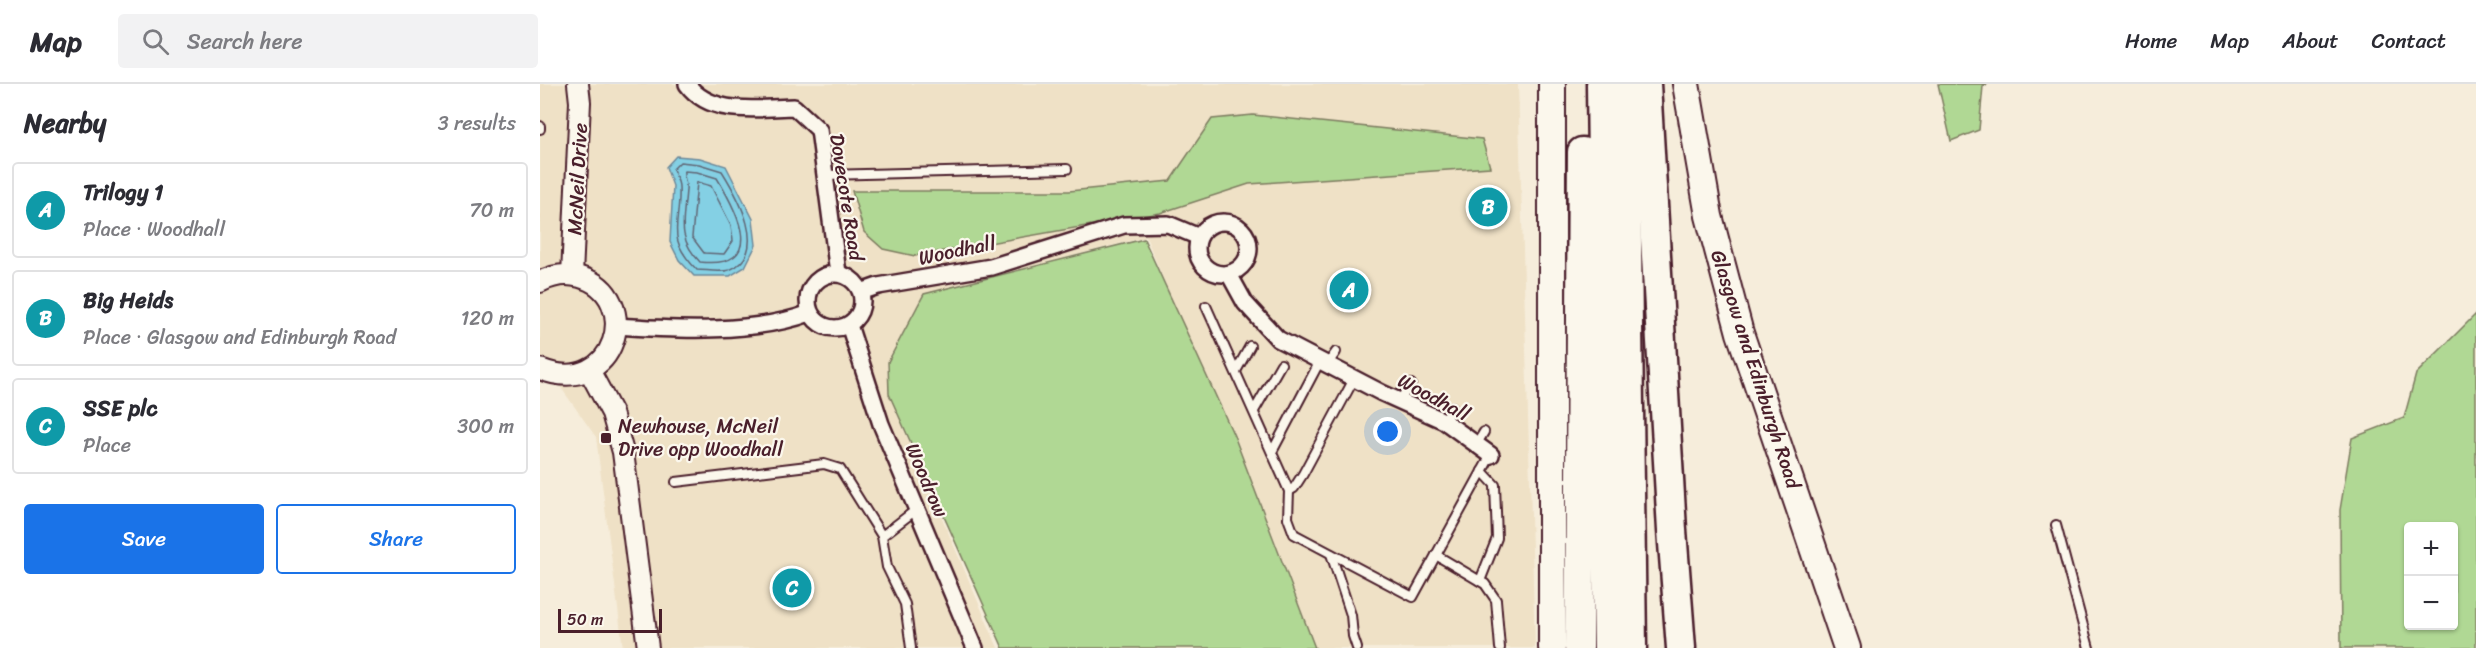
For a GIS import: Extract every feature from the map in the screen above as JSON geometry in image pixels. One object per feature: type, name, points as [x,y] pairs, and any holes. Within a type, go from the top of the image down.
[{"type":"highway","points":[[1552,84],[1552,648]]},
{"type":"highway","points":[[1579,648],[1583,84]]},
{"type":"highway","points":[[1601,84],[1608,648]]},
{"type":"highway","points":[[1625,84],[1632,648]]},
{"type":"highway","points":[[1646,84],[1681,648]]},
{"type":"highway","name":"Glasgow and Edinburgh Road","points":[[1686,84],[1709,216],[1734,310],[1847,648]]},
{"type":"highway","points":[[1593,648],[1596,451],[1606,397]]},
{"type":"street","name":"McNeil Drive","points":[[572,275],[580,113],[578,84]]},
{"type":"street","name":"Dovecote Road","points":[[687,84],[701,99],[726,108],[794,107],[819,130],[838,273]]},
{"type":"street","name":"Woodhall","points":[[861,292],[878,286],[991,267],[1124,225],[1168,224],[1199,237]]},
{"type":"street","points":[[1230,224],[1242,231],[1248,241],[1247,257],[1240,268],[1229,274],[1217,274],[1202,264],[1197,248],[1199,237],[1211,225],[1230,224]]},
{"type":"street","points":[[838,273],[854,281],[861,292],[863,305],[860,313],[849,325],[833,328],[825,326],[810,313],[808,299],[814,283],[829,274],[838,273]]},
{"type":"street","name":"Woodhall","points":[[1229,274],[1245,303],[1278,339],[1354,379],[1480,438],[1491,455]]},
{"type":"street","points":[[540,282],[556,275],[572,275],[586,279],[608,298],[614,311],[616,326],[609,352],[589,370],[573,376],[555,375],[540,369]]},
{"type":"street","points":[[616,326],[737,328],[789,321],[810,313]]},
{"type":"street","name":"Woodrow","points":[[849,325],[881,424],[975,648]]},
{"type":"street","points":[[589,370],[612,413],[623,452],[648,648]]},
{"type":"lane","points":[[825,176],[1067,169]]},
{"type":"lane","points":[[1206,306],[1289,491],[1294,489],[1303,474],[1354,379]]},
{"type":"lane","points":[[1236,371],[1250,346]]},
{"type":"lane","points":[[1272,452],[1324,363],[1336,352]]},
{"type":"lane","points":[[1254,411],[1281,364]]},
{"type":"lane","points":[[1399,401],[1411,384]]},
{"type":"lane","points":[[1444,422],[1452,407]]},
{"type":"lane","name":"Woodhall","points":[[1289,491],[1288,518],[1294,534],[1413,597],[1491,455]]},
{"type":"lane","points":[[676,483],[824,464],[840,469],[882,536],[887,567],[904,604],[911,648]]},
{"type":"lane","points":[[1480,581],[1497,538],[1496,485],[1482,471]]},
{"type":"lane","points":[[882,536],[917,509]]},
{"type":"lane","points":[[2056,525],[2089,648]]},
{"type":"lane","points":[[1331,554],[1351,615],[1357,648]]},
{"type":"lane","points":[[1436,555],[1485,584],[1496,600],[1500,648]]},
{"type":"shaded area","points":[[540,84],[1518,84],[1535,648],[1315,648],[1146,237],[924,294],[887,363],[889,395],[998,648],[623,648],[596,437],[540,358]]},
{"type":"green space","points":[[1938,84],[1988,84],[1983,86],[1979,130],[1951,141]]},
{"type":"green space","points":[[1253,115],[1482,139],[1490,167],[1249,184],[1160,213],[915,256],[883,249],[864,232],[852,191],[1069,191],[1170,181],[1212,119]]},
{"type":"green space","points":[[1144,239],[1235,438],[1315,648],[1003,648],[889,394],[888,362],[924,294]]},
{"type":"green space","points":[[2476,314],[2476,648],[2341,648],[2340,510],[2352,438],[2404,418],[2416,374]]},
{"type":"water","points":[[676,156],[700,158],[726,166],[753,219],[756,245],[745,267],[730,276],[694,276],[679,260],[670,242],[673,186],[666,167]]},
{"type":"place","name":"Big Heids","points":[[1488,207]]},
{"type":"place","name":"Trilogy 1","points":[[1349,290]]},
{"type":"place","name":"Newhouse, McNeil Drive opp Woodhall","points":[[606,438]]},
{"type":"place","name":"SSE plc","points":[[792,588]]}]
